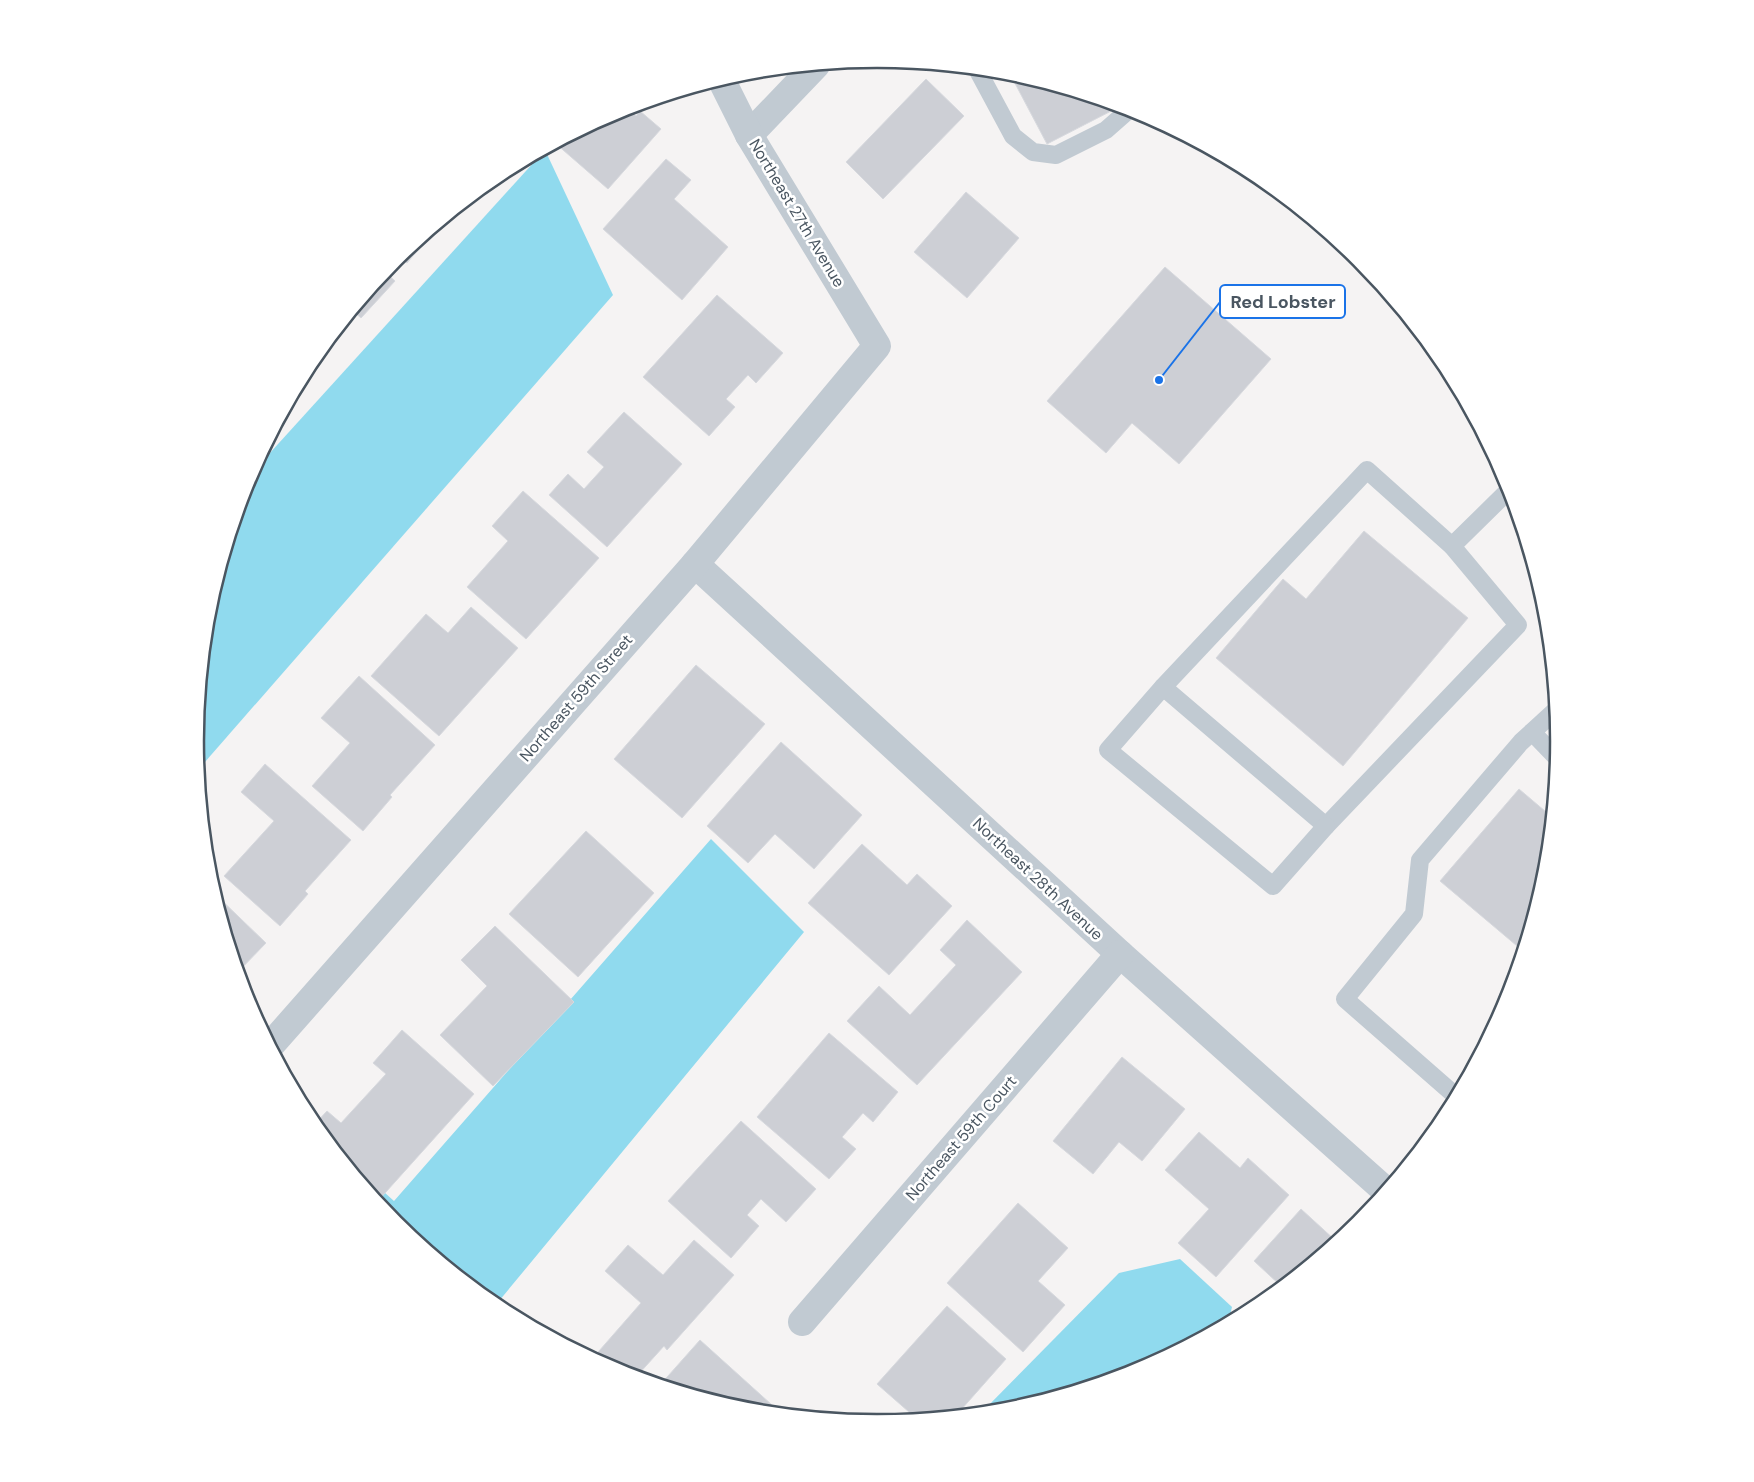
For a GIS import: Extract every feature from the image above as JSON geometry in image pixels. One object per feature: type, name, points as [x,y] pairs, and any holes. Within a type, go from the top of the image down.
[{"type":"street","points":[[749,135],[810,71]]},
{"type":"street","name":"Northeast 27th Avenue","points":[[724,85],[749,135],[877,346]]},
{"type":"street","name":"Northeast 59th Street","points":[[274,1041],[695,564],[877,346]]},
{"type":"street","name":"Northeast 28th Avenue","points":[[695,564],[1120,954],[1381,1187]]},
{"type":"street","name":"Northeast 59th Court","points":[[802,1322],[1120,954]]},
{"type":"lane","points":[[981,76],[1013,136],[1033,152],[1056,155],[1106,130],[1123,114]]},
{"type":"lane","points":[[1367,470],[1452,546],[1518,625],[1326,826],[1273,886],[1108,750],[1163,687],[1367,470]]},
{"type":"lane","points":[[1452,546],[1504,495]]},
{"type":"lane","points":[[1163,687],[1326,826]]},
{"type":"lane","points":[[1451,1092],[1345,998],[1414,914],[1420,860],[1532,732],[1549,716]]},
{"type":"lane","points":[[1532,732],[1550,750]]},
{"type":"water","points":[[547,154],[613,295],[204,763],[205,697],[209,653],[216,610],[226,567],[239,525],[267,456],[535,161]]},
{"type":"water","points":[[711,839],[804,932],[500,1299],[433,1247],[401,1217],[357,1168],[394,1201]]},
{"type":"water","points":[[1180,1259],[1232,1307],[1230,1314],[1175,1345],[1093,1379],[1051,1392],[989,1405],[1119,1273]]},
{"type":"building","points":[[926,79],[964,116],[883,199],[846,162]]},
{"type":"building","points":[[1014,81],[1051,90],[1112,110],[1047,144]]},
{"type":"building","points":[[640,111],[661,129],[608,189],[560,147],[619,119],[633,114],[636,116]]},
{"type":"building","points":[[666,159],[691,180],[674,199],[728,247],[682,300],[603,229]]},
{"type":"building","points":[[966,192],[1019,238],[967,298],[914,252]]},
{"type":"building","points":[[423,245],[407,263],[405,261]]},
{"type":"building","points":[[1165,267],[1271,359],[1179,464],[1132,423],[1106,453],[1047,401]]},
{"type":"building","points":[[390,277],[395,281],[361,318],[357,314]]},
{"type":"building","points":[[717,295],[783,353],[756,383],[748,375],[726,399],[735,407],[709,436],[643,377]]},
{"type":"building","points":[[624,412],[682,464],[607,547],[549,495],[568,474],[584,489],[604,467],[587,452]]},
{"type":"building","points":[[523,491],[599,558],[526,639],[467,587],[508,541],[492,526]]},
{"type":"building","points":[[1364,531],[1468,618],[1343,766],[1216,658],[1283,579],[1306,599]]},
{"type":"building","points":[[471,607],[518,648],[439,736],[371,676],[426,614],[448,633]]},
{"type":"building","points":[[696,665],[765,724],[682,818],[614,759]]},
{"type":"building","points":[[359,676],[435,745],[390,795],[392,797],[363,831],[312,786],[350,743],[321,718]]},
{"type":"building","points":[[781,742],[862,815],[814,869],[775,834],[748,863],[707,826]]},
{"type":"building","points":[[265,764],[351,840],[305,891],[308,894],[280,926],[224,876],[274,821],[241,792]]},
{"type":"building","points":[[1519,789],[1547,812],[1538,872],[1518,947],[1440,881]]},
{"type":"building","points":[[586,831],[654,893],[578,977],[509,914]]},
{"type":"building","points":[[862,844],[907,885],[917,874],[952,906],[889,975],[808,903]]},
{"type":"building","points":[[223,901],[266,943],[243,967]]},
{"type":"building","points":[[967,920],[1022,972],[917,1085],[847,1021],[879,986],[910,1015],[956,965],[940,950]]},
{"type":"building","points":[[495,926],[574,1002],[493,1086],[440,1035],[487,986],[461,960]]},
{"type":"building","points":[[402,1030],[474,1094],[382,1197],[343,1151],[320,1119],[327,1111],[341,1123],[386,1074],[373,1063]]},
{"type":"building","points":[[829,1033],[898,1092],[873,1122],[863,1113],[842,1137],[856,1149],[829,1179],[757,1117]]},
{"type":"building","points":[[1122,1057],[1185,1109],[1142,1161],[1119,1142],[1093,1174],[1053,1141]]},
{"type":"building","points":[[741,1121],[816,1189],[786,1222],[761,1199],[747,1215],[759,1226],[731,1258],[668,1201]]},
{"type":"building","points":[[1199,1132],[1240,1168],[1248,1158],[1289,1195],[1216,1277],[1178,1243],[1209,1209],[1165,1170]]},
{"type":"building","points":[[1018,1203],[1068,1248],[1038,1281],[1065,1305],[1023,1352],[947,1283]]},
{"type":"building","points":[[1301,1209],[1332,1237],[1277,1282],[1254,1261]]},
{"type":"building","points":[[694,1240],[734,1275],[667,1350],[664,1346],[641,1371],[597,1353],[641,1303],[605,1271],[628,1245],[663,1275]]},
{"type":"building","points":[[947,1306],[1006,1359],[961,1409],[910,1413],[877,1384]]},
{"type":"building","points":[[700,1340],[774,1407],[703,1392],[664,1380]]},
{"type":"place","name":"Red Lobster","points":[[1159,380]]}]
